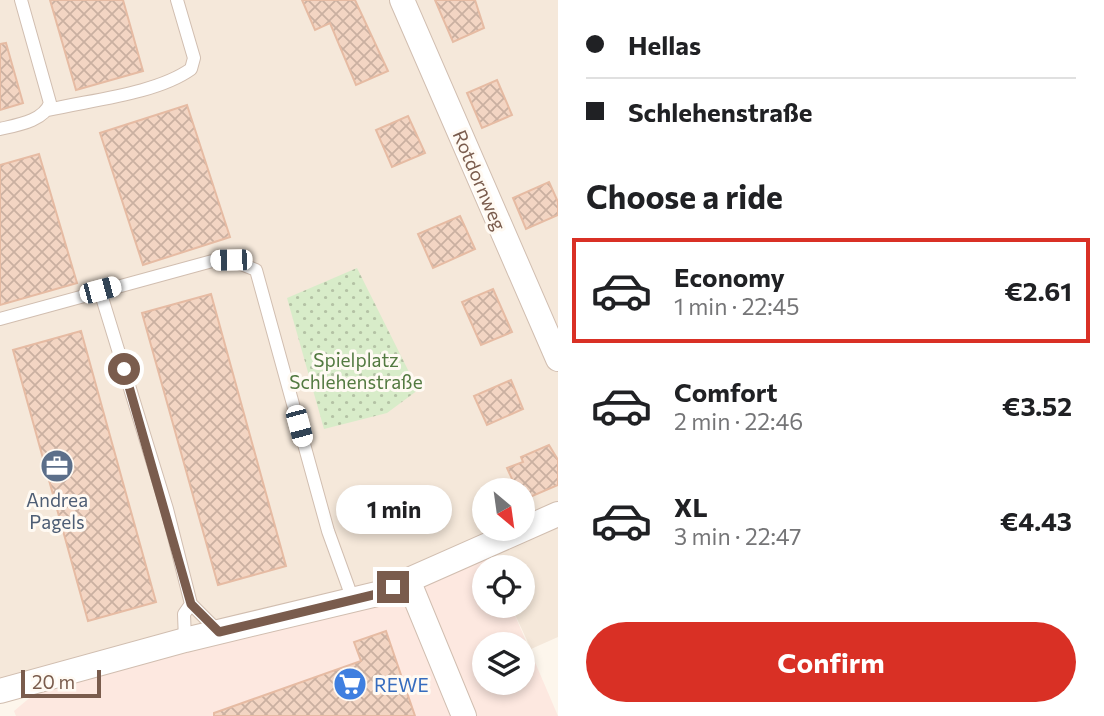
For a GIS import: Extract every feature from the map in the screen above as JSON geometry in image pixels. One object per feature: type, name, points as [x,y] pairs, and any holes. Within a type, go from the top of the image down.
[{"type":"street","name":"Rotdornweg","points":[[402,0],[558,359]]},
{"type":"street","points":[[0,691],[185,640],[354,600],[408,580],[558,514]]},
{"type":"street","points":[[408,580],[464,716]]},
{"type":"lane","points":[[21,0],[50,103],[48,110]]},
{"type":"lane","points":[[0,129],[28,122],[48,110],[148,88],[182,76],[191,69],[194,58],[177,0]]},
{"type":"lane","points":[[0,319],[216,260],[231,260],[256,270],[328,531],[354,600]]},
{"type":"lane","points":[[100,290],[167,509],[191,604],[219,632]]},
{"type":"lane","points":[[185,640],[184,614],[191,604]]},
{"type":"shaded area","points":[[0,0],[558,0],[558,637],[535,647],[535,632],[523,632],[517,618],[535,618],[535,555],[487,555],[483,547],[377,594],[58,674],[0,678]]},
{"type":"shaded area","points":[[484,547],[488,555],[472,555],[472,618],[516,618],[522,632],[472,632],[472,695],[535,695],[535,662],[558,716],[16,716],[14,711],[58,674],[377,594]]},
{"type":"green space","name":"Spielplatz Schlehenstraße","points":[[357,268],[418,390],[387,413],[324,429],[287,298]]},
{"type":"building","points":[[50,0],[123,0],[143,71],[76,90]]},
{"type":"building","points":[[302,0],[355,0],[388,71],[356,85],[330,23],[315,30]]},
{"type":"building","points":[[435,0],[475,0],[484,28],[453,42]]},
{"type":"building","points":[[6,43],[23,103],[0,110],[0,44]]},
{"type":"building","points":[[497,80],[512,115],[482,128],[467,93]]},
{"type":"building","points":[[187,105],[230,237],[143,265],[100,133]]},
{"type":"building","points":[[408,116],[425,153],[392,167],[376,130]]},
{"type":"building","points":[[39,154],[77,283],[0,305],[0,165]]},
{"type":"building","points":[[549,182],[558,202],[558,215],[526,229],[513,198]]},
{"type":"building","points":[[460,216],[475,249],[433,268],[418,234]]},
{"type":"building","points":[[493,289],[512,332],[481,345],[462,302]]},
{"type":"building","points":[[211,294],[286,566],[218,585],[142,313]]},
{"type":"building","points":[[81,331],[156,602],[88,621],[13,350]]},
{"type":"building","points":[[511,380],[523,409],[487,425],[474,396]]},
{"type":"building","points":[[549,445],[558,460],[558,485],[536,494],[536,478],[512,478],[507,468],[523,462],[521,457]]},
{"type":"building","name":"REWE","points":[[386,631],[415,716],[214,716],[214,713],[361,661],[354,642]]},
{"type":"place","name":"Andrea Pagels","points":[[57,466]]},
{"type":"place","name":"REWE","points":[[350,684]]},
{"type":"route","points":[[124,369],[167,509],[191,604],[219,632],[377,594],[393,587]]}]
